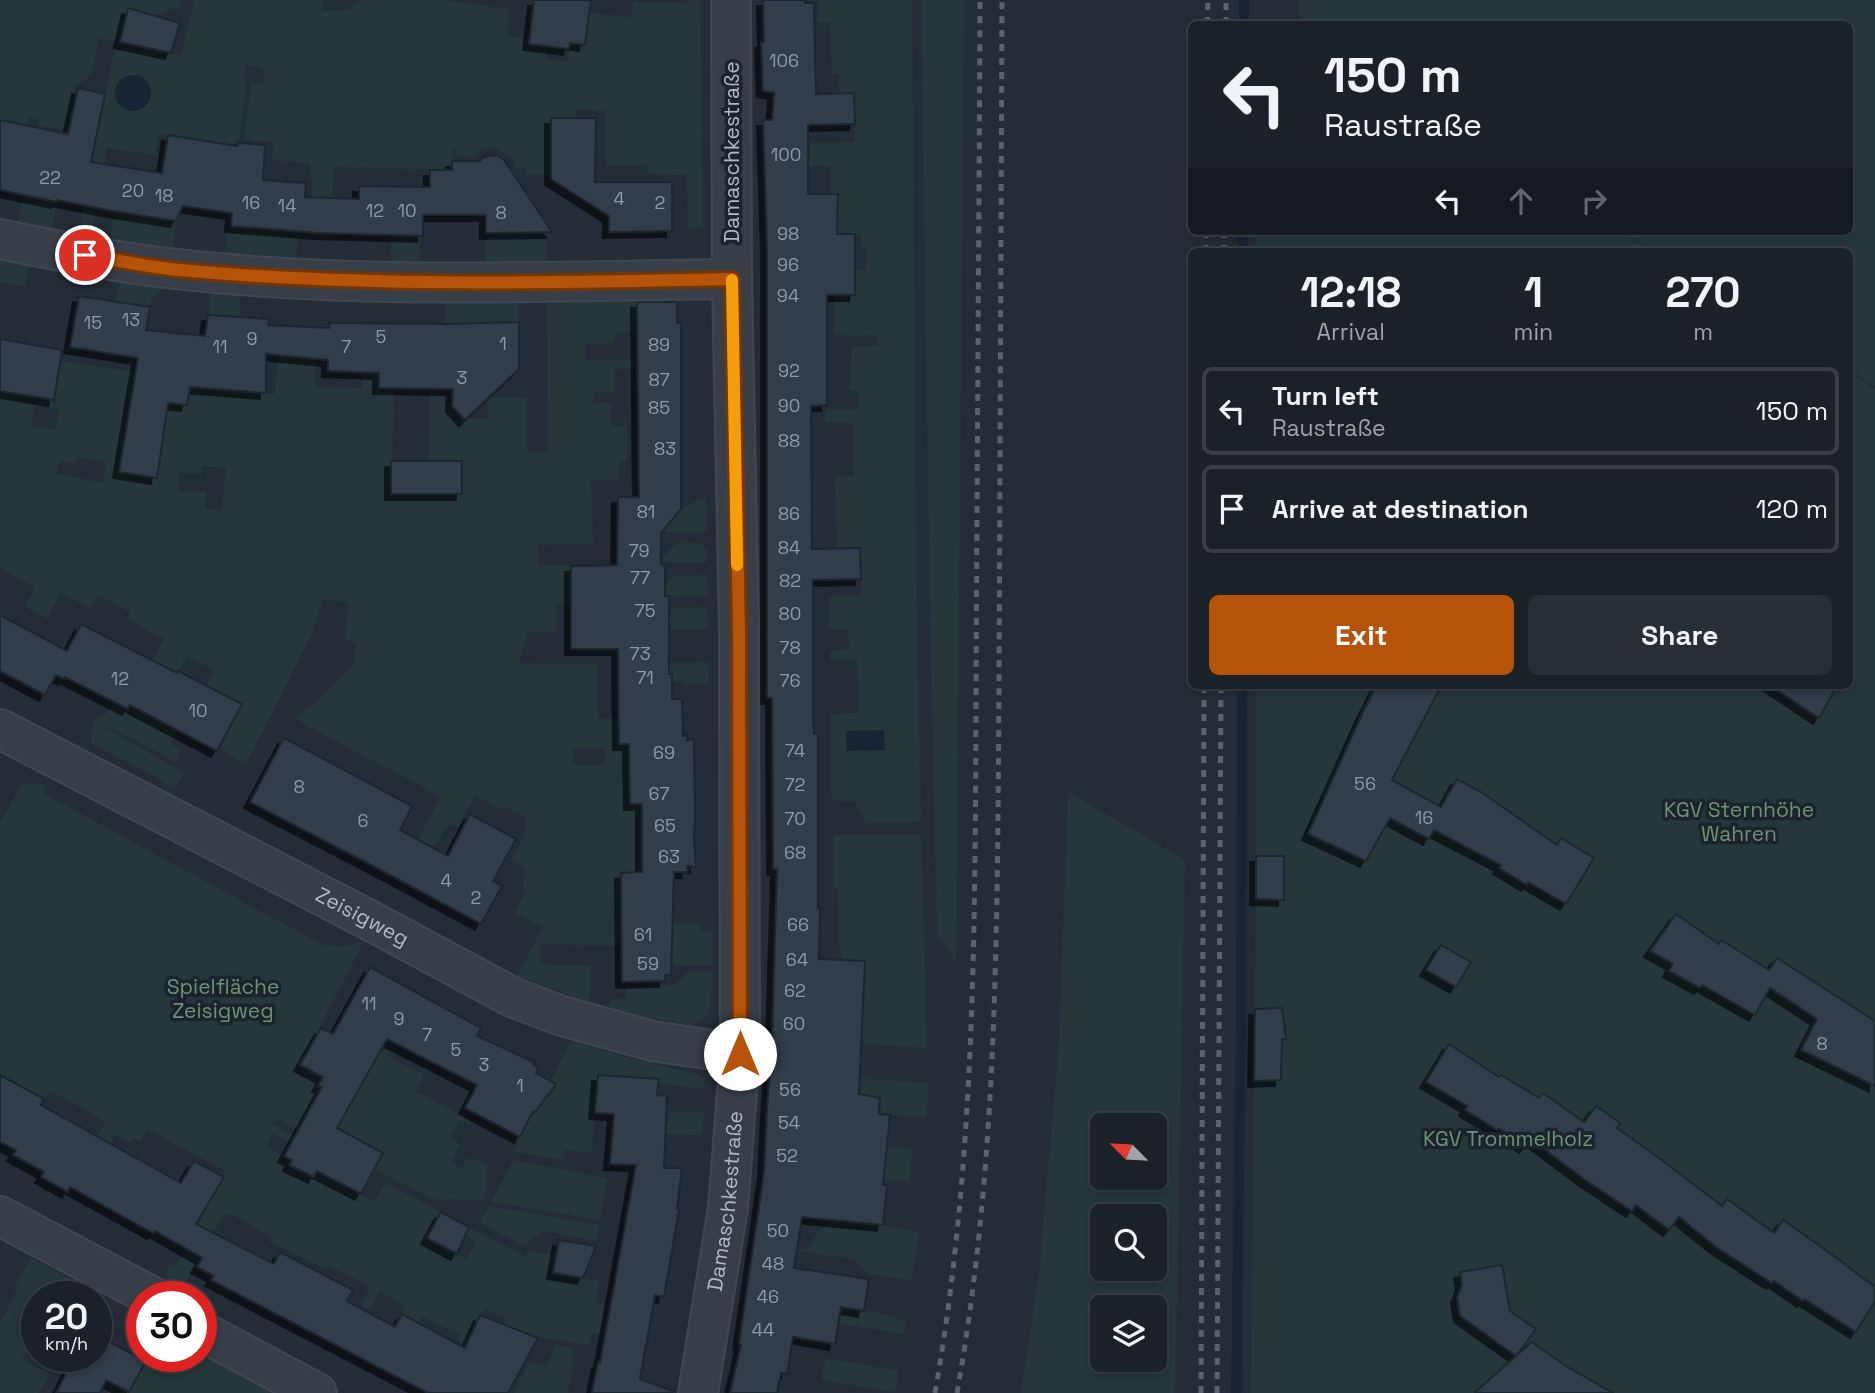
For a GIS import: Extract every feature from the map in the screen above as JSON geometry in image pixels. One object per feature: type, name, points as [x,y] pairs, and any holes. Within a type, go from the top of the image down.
[{"type":"street","name":"Damaschkestraße","points":[[698,1393],[728,1208],[740,1054],[739,629],[732,279],[731,0]]},
{"type":"street","points":[[0,239],[176,269],[295,278],[433,283],[732,279]]},
{"type":"street","name":"Zeisigweg","points":[[0,729],[512,997],[559,1015],[640,1038],[740,1054]]},
{"type":"street","points":[[0,1216],[126,1283]]},
{"type":"street","points":[[217,1340],[317,1393]]},
{"type":"green space","points":[[0,0],[181,0],[180,7],[156,16],[128,8],[120,42],[181,55],[194,0],[323,0],[322,11],[348,10],[360,0],[439,0],[509,9],[507,36],[530,39],[529,44],[547,46],[546,59],[567,62],[570,43],[585,44],[589,13],[632,17],[633,2],[688,3],[689,0],[700,0],[703,228],[688,229],[687,175],[648,174],[647,165],[606,165],[605,111],[575,109],[575,118],[551,175],[526,175],[526,168],[515,168],[515,160],[490,147],[474,157],[457,156],[457,148],[453,147],[451,170],[334,167],[332,198],[309,232],[312,182],[310,163],[272,160],[273,142],[244,140],[251,83],[263,84],[265,68],[246,65],[240,137],[233,145],[158,134],[155,155],[107,148],[91,237],[78,234],[116,41],[99,38],[91,75],[75,87],[66,130],[44,126],[39,150],[33,149],[39,120],[28,117],[26,125],[5,121],[0,125]]},
{"type":"green space","points":[[818,0],[912,0],[916,563],[921,822],[866,823],[855,801],[834,801],[831,793],[831,714],[859,713],[857,659],[830,660],[830,651],[849,649],[848,629],[829,629],[829,596],[861,596],[860,548],[837,548],[835,477],[854,476],[853,423],[825,422],[825,409],[859,409],[858,390],[850,390],[852,346],[878,346],[878,336],[834,335],[834,298],[836,295],[855,295],[856,281],[835,280],[835,271],[866,270],[866,248],[861,247],[861,234],[838,234],[831,194],[831,166],[807,166],[807,143],[855,142],[854,93],[839,93],[839,74],[832,74],[830,22],[818,22]]},
{"type":"green space","points":[[921,0],[964,0],[956,963],[937,933]]},
{"type":"green space","points":[[1299,0],[1875,0],[1875,386],[1853,373],[1853,248],[1648,248],[1627,235],[1853,235],[1853,21],[1299,21]]},
{"type":"green space","points":[[24,195],[57,202],[52,230],[17,224]]},
{"type":"green space","points":[[114,212],[177,220],[173,249],[109,240]]},
{"type":"green space","points":[[231,226],[298,230],[296,260],[225,255],[227,231]]},
{"type":"green space","points":[[493,233],[546,233],[547,261],[485,263],[485,242]]},
{"type":"green space","points":[[1256,235],[1624,235],[1645,248],[1256,248]]},
{"type":"green space","points":[[391,236],[420,236],[420,264],[391,264]]},
{"type":"green space","points":[[0,252],[31,259],[25,287],[0,282]]},
{"type":"green space","points":[[120,275],[165,282],[161,291],[152,297],[150,307],[116,302]]},
{"type":"green space","points":[[211,287],[241,289],[239,317],[208,315]]},
{"type":"green space","points":[[637,292],[637,331],[615,332],[615,343],[585,345],[585,360],[637,359],[637,368],[615,369],[615,392],[593,393],[593,403],[611,403],[611,426],[627,426],[627,461],[619,461],[619,480],[591,480],[593,544],[538,545],[539,566],[571,566],[571,583],[595,583],[594,603],[556,603],[556,632],[528,632],[519,663],[598,664],[598,718],[619,719],[619,744],[630,744],[641,771],[626,771],[628,804],[642,804],[643,872],[621,873],[622,946],[540,944],[540,962],[552,966],[591,966],[590,1002],[517,976],[543,927],[515,913],[526,891],[523,890],[525,868],[511,860],[525,834],[526,817],[503,806],[501,809],[475,796],[458,827],[446,827],[434,848],[418,839],[441,797],[295,719],[354,664],[356,643],[345,639],[349,602],[323,600],[311,636],[246,764],[219,748],[242,704],[207,685],[214,670],[187,656],[154,717],[178,731],[171,744],[181,750],[176,762],[101,725],[184,773],[175,788],[91,743],[93,721],[107,713],[114,702],[128,709],[164,639],[127,619],[130,612],[97,595],[90,608],[60,593],[47,619],[25,607],[35,587],[0,568],[0,391],[60,361],[136,372],[168,403],[187,405],[190,387],[275,394],[278,355],[316,358],[315,387],[362,388],[363,372],[379,372],[394,388],[391,493],[461,494],[461,461],[429,461],[430,383],[461,419],[488,419],[487,398],[527,398],[527,452],[548,453],[547,295]],"holes":[[[34,405],[59,409],[56,430],[31,426]],[[77,457],[106,461],[103,483],[56,473],[60,461],[75,464]],[[202,466],[226,468],[222,511],[205,509],[206,492],[178,491],[179,473],[202,474]],[[573,748],[605,748],[605,765],[573,765]]]},
{"type":"green space","points":[[518,295],[519,323],[446,323],[446,297]]},
{"type":"green space","name":"KGV Trommelholz","points":[[1853,375],[1875,389],[1875,1393],[1251,1393],[1256,689],[1853,689]]},
{"type":"green space","points":[[706,498],[707,532],[661,532],[686,507]]},
{"type":"green space","points":[[681,543],[699,543],[707,549],[707,562],[661,562],[672,547]]},
{"type":"green space","points":[[707,575],[708,595],[666,596],[668,580],[675,576]]},
{"type":"green space","points":[[707,607],[708,629],[661,630],[661,615],[671,615],[672,608]]},
{"type":"green space","points":[[708,662],[709,683],[672,682],[662,675],[661,663]]},
{"type":"green space","name":"Spielfläche Zeisigweg","points":[[22,783],[43,784],[45,794],[321,944],[341,946],[373,939],[363,943],[300,1065],[306,1068],[312,1058],[328,1067],[315,1099],[334,1110],[347,1085],[358,1090],[368,1072],[367,1045],[424,1075],[416,1092],[472,1120],[470,1125],[459,1120],[450,1138],[460,1144],[451,1162],[462,1168],[468,1157],[487,1165],[487,1183],[482,1201],[432,1199],[375,1169],[383,1153],[356,1138],[347,1155],[276,1118],[272,1124],[300,1139],[297,1145],[273,1133],[266,1147],[292,1160],[290,1165],[314,1177],[324,1159],[363,1171],[353,1190],[374,1201],[385,1183],[441,1212],[428,1238],[466,1259],[476,1241],[465,1235],[469,1227],[525,1256],[528,1251],[556,1256],[553,1273],[599,1281],[595,1303],[607,1305],[602,1334],[591,1333],[589,1345],[534,1336],[509,1391],[497,1385],[491,1348],[506,1318],[484,1308],[475,1326],[474,1352],[460,1345],[460,1334],[422,1316],[419,1322],[403,1314],[402,1305],[380,1291],[370,1310],[361,1305],[370,1286],[328,1265],[326,1269],[269,1242],[271,1236],[229,1213],[220,1220],[187,1281],[168,1281],[167,1268],[178,1263],[226,1171],[147,1129],[140,1141],[135,1138],[131,1143],[115,1135],[103,1158],[97,1136],[105,1121],[50,1091],[44,1099],[0,1075],[0,823]]},
{"type":"green space","points":[[1068,792],[1185,860],[1175,1393],[1021,1393],[1039,1273],[1059,1043]]},
{"type":"green space","points":[[834,835],[921,835],[927,1048],[863,1044],[863,1028],[840,1027],[840,991],[864,992],[865,961],[842,960],[839,945],[838,888],[833,887]]},
{"type":"green space","points":[[664,924],[701,924],[702,932],[712,932],[712,965],[665,963]]},
{"type":"green space","points":[[686,972],[712,972],[711,1005],[707,1015],[699,1022],[690,1025],[609,1007],[610,999],[626,999],[626,986],[668,985],[676,983]]},
{"type":"green space","points":[[571,1041],[697,1074],[704,1079],[706,1089],[659,1084],[659,1079],[599,1075],[591,1153],[565,1150],[563,1160],[513,1152]]},
{"type":"green space","points":[[838,1077],[928,1083],[927,1117],[879,1114],[880,1098],[836,1095]]},
{"type":"green space","points":[[669,1111],[704,1113],[702,1135],[664,1134],[658,1122],[669,1122]]},
{"type":"green space","points":[[856,1144],[913,1149],[909,1182],[825,1173]]},
{"type":"green space","points":[[513,1160],[607,1178],[600,1220],[491,1202]]},
{"type":"green space","points":[[489,1206],[599,1225],[596,1241],[544,1231],[524,1246],[480,1223]]},
{"type":"green space","points":[[831,1220],[919,1232],[912,1280],[868,1274],[853,1259],[797,1251],[808,1248],[817,1233]]},
{"type":"green space","points":[[31,1258],[75,1281],[21,1281],[21,1372],[50,1374],[39,1393],[0,1393],[0,1323],[17,1292],[13,1290]]},
{"type":"green space","points":[[813,1302],[879,1313],[906,1321],[904,1334],[808,1319]]},
{"type":"green space","points":[[555,1345],[574,1348],[568,1393],[514,1393],[530,1361],[546,1367]]},
{"type":"green space","points":[[217,1352],[292,1393],[108,1393],[113,1384],[129,1392],[140,1372],[217,1372]]},
{"type":"green space","points":[[826,1358],[899,1371],[895,1392],[821,1380]]},
{"type":"water","points":[[133,75],[146,80],[151,93],[146,106],[133,111],[120,106],[115,93],[120,80]]},
{"type":"water","points":[[884,730],[885,750],[847,751],[846,731]]},
{"type":"building","points":[[534,0],[591,0],[585,45],[570,43],[569,49],[529,44]]},
{"type":"building","points":[[763,0],[805,0],[805,3],[814,3],[816,94],[854,93],[855,124],[808,125],[808,194],[838,194],[837,234],[855,234],[855,295],[827,295],[827,405],[811,406],[812,549],[860,548],[861,579],[813,580],[813,717],[814,734],[818,734],[819,959],[865,961],[859,1094],[880,1098],[879,1114],[890,1115],[883,1185],[887,1185],[883,1225],[802,1217],[794,1268],[869,1279],[864,1311],[841,1307],[835,1344],[793,1337],[787,1374],[781,1373],[777,1393],[730,1393],[741,1345],[739,1344],[764,1172],[772,1039],[777,869],[773,869],[772,698],[767,698],[767,249],[763,120],[772,120],[774,93],[763,91]]},
{"type":"building","points":[[128,8],[180,23],[171,53],[120,42]]},
{"type":"building","points":[[78,88],[105,94],[91,162],[162,173],[168,135],[237,146],[237,143],[265,145],[263,180],[306,183],[305,197],[359,199],[359,186],[430,187],[430,170],[452,170],[452,161],[480,161],[483,157],[497,155],[504,160],[552,232],[486,233],[486,215],[423,215],[423,236],[319,233],[231,226],[232,213],[183,206],[176,221],[0,190],[0,120],[68,134]]},
{"type":"building","points":[[551,118],[596,118],[595,182],[672,182],[672,231],[609,232],[609,216],[551,179]]},
{"type":"building","points":[[79,296],[150,307],[146,330],[205,336],[208,315],[269,319],[268,325],[329,328],[329,323],[519,322],[519,369],[465,420],[452,406],[453,389],[379,388],[379,373],[328,371],[328,360],[266,354],[266,393],[190,387],[187,405],[168,403],[157,478],[119,472],[138,358],[70,347]]},
{"type":"building","points":[[637,302],[677,302],[677,323],[681,323],[681,509],[661,533],[661,563],[665,567],[665,596],[669,596],[669,674],[672,674],[672,699],[682,699],[683,736],[687,735],[687,740],[694,739],[696,867],[687,866],[688,872],[674,872],[671,975],[665,975],[665,981],[622,982],[621,873],[642,872],[642,804],[630,804],[629,744],[619,744],[618,649],[571,649],[571,566],[617,565],[618,497],[639,497]]},
{"type":"building","points":[[0,339],[62,350],[54,400],[0,391]]},
{"type":"building","points":[[391,461],[462,461],[462,494],[391,494]]},
{"type":"building","points":[[0,615],[67,651],[81,624],[242,704],[217,751],[130,705],[128,709],[65,677],[64,679],[56,675],[45,695],[0,671]]},
{"type":"building","points":[[1374,689],[1439,689],[1392,780],[1441,807],[1457,779],[1481,792],[1557,845],[1561,838],[1594,858],[1566,904],[1528,882],[1527,885],[1499,868],[1501,865],[1434,830],[1429,839],[1390,818],[1366,861],[1308,834]]},
{"type":"building","points":[[1776,689],[1835,689],[1819,718]]},
{"type":"building","points":[[284,738],[412,806],[400,830],[448,856],[470,814],[516,839],[493,881],[502,886],[481,924],[250,802]]},
{"type":"building","points":[[1256,856],[1284,856],[1284,900],[1256,899]]},
{"type":"building","points":[[1676,914],[1719,944],[1721,940],[1769,970],[1777,958],[1875,1021],[1875,1086],[1801,1050],[1817,1019],[1770,988],[1755,1015],[1702,985],[1700,988],[1669,971],[1673,964],[1650,951]]},
{"type":"building","points":[[1441,945],[1471,962],[1456,987],[1426,970]]},
{"type":"building","points":[[370,967],[481,1028],[477,1036],[534,1062],[533,1065],[538,1068],[536,1073],[556,1084],[535,1112],[533,1111],[520,1137],[465,1108],[477,1085],[387,1039],[337,1128],[383,1153],[361,1194],[317,1171],[314,1177],[289,1165],[292,1160],[284,1156],[322,1087],[318,1086],[323,1077],[300,1065],[321,1028],[333,1034]]},
{"type":"building","points":[[1282,1008],[1286,1039],[1282,1039],[1281,1080],[1254,1081],[1255,1009]]},
{"type":"building","points":[[1449,1044],[1499,1077],[1501,1075],[1539,1098],[1543,1093],[1584,1122],[1596,1106],[1620,1123],[1617,1128],[1722,1206],[1727,1199],[1774,1233],[1783,1220],[1827,1251],[1875,1287],[1875,1301],[1856,1332],[1716,1247],[1679,1217],[1669,1230],[1636,1205],[1632,1211],[1532,1140],[1525,1147],[1499,1128],[1497,1130],[1465,1110],[1467,1106],[1426,1082]]},
{"type":"building","points":[[0,1075],[44,1099],[41,1105],[181,1183],[194,1161],[224,1177],[196,1224],[274,1264],[280,1252],[353,1290],[347,1301],[395,1327],[402,1314],[465,1348],[480,1315],[538,1338],[508,1393],[428,1393],[211,1280],[214,1276],[197,1267],[202,1258],[70,1187],[68,1192],[41,1177],[44,1172],[13,1155],[16,1150],[0,1142]]},
{"type":"building","points":[[598,1075],[659,1079],[657,1095],[667,1096],[664,1168],[682,1168],[679,1210],[664,1297],[655,1295],[640,1379],[673,1391],[672,1393],[592,1393],[598,1362],[600,1363],[636,1165],[610,1164],[614,1114],[595,1113]]},
{"type":"building","points":[[441,1212],[469,1227],[457,1254],[427,1238]]},
{"type":"building","points":[[559,1240],[596,1246],[583,1278],[553,1273]]},
{"type":"building","points":[[1502,1265],[1510,1311],[1536,1329],[1517,1355],[1532,1342],[1566,1366],[1613,1393],[1474,1393],[1516,1356],[1460,1316],[1457,1297],[1462,1285],[1460,1272]]},
{"type":"building","points":[[112,1343],[126,1351],[126,1372],[140,1372],[129,1392],[106,1380],[100,1393],[56,1393],[67,1372],[112,1372]]},
{"type":"waterway","points":[[1244,0],[1244,21]]},
{"type":"waterway","points":[[1243,235],[1243,248]]},
{"type":"waterway","points":[[1236,1393],[1242,689]]},
{"type":"railway","points":[[935,1393],[958,1221],[973,961],[980,0]]},
{"type":"railway","points":[[957,1393],[981,1220],[996,957],[1002,0]]},
{"type":"railway","points":[[1207,21],[1208,0]]},
{"type":"railway","points":[[1226,0],[1226,21]]},
{"type":"railway","points":[[1206,235],[1206,248]]},
{"type":"railway","points":[[1224,235],[1224,248]]},
{"type":"railway","points":[[1201,1393],[1204,689]]},
{"type":"railway","points":[[1217,1393],[1221,689]]},
{"type":"slow traffic","points":[[732,280],[737,565]]},
{"type":"route","points":[[85,255],[176,269],[295,278],[433,283],[732,279],[739,629],[740,1054]]},
{"type":"park label","name":"KGV Sternhöhe Wahren","points":[[1739,822]]}]
